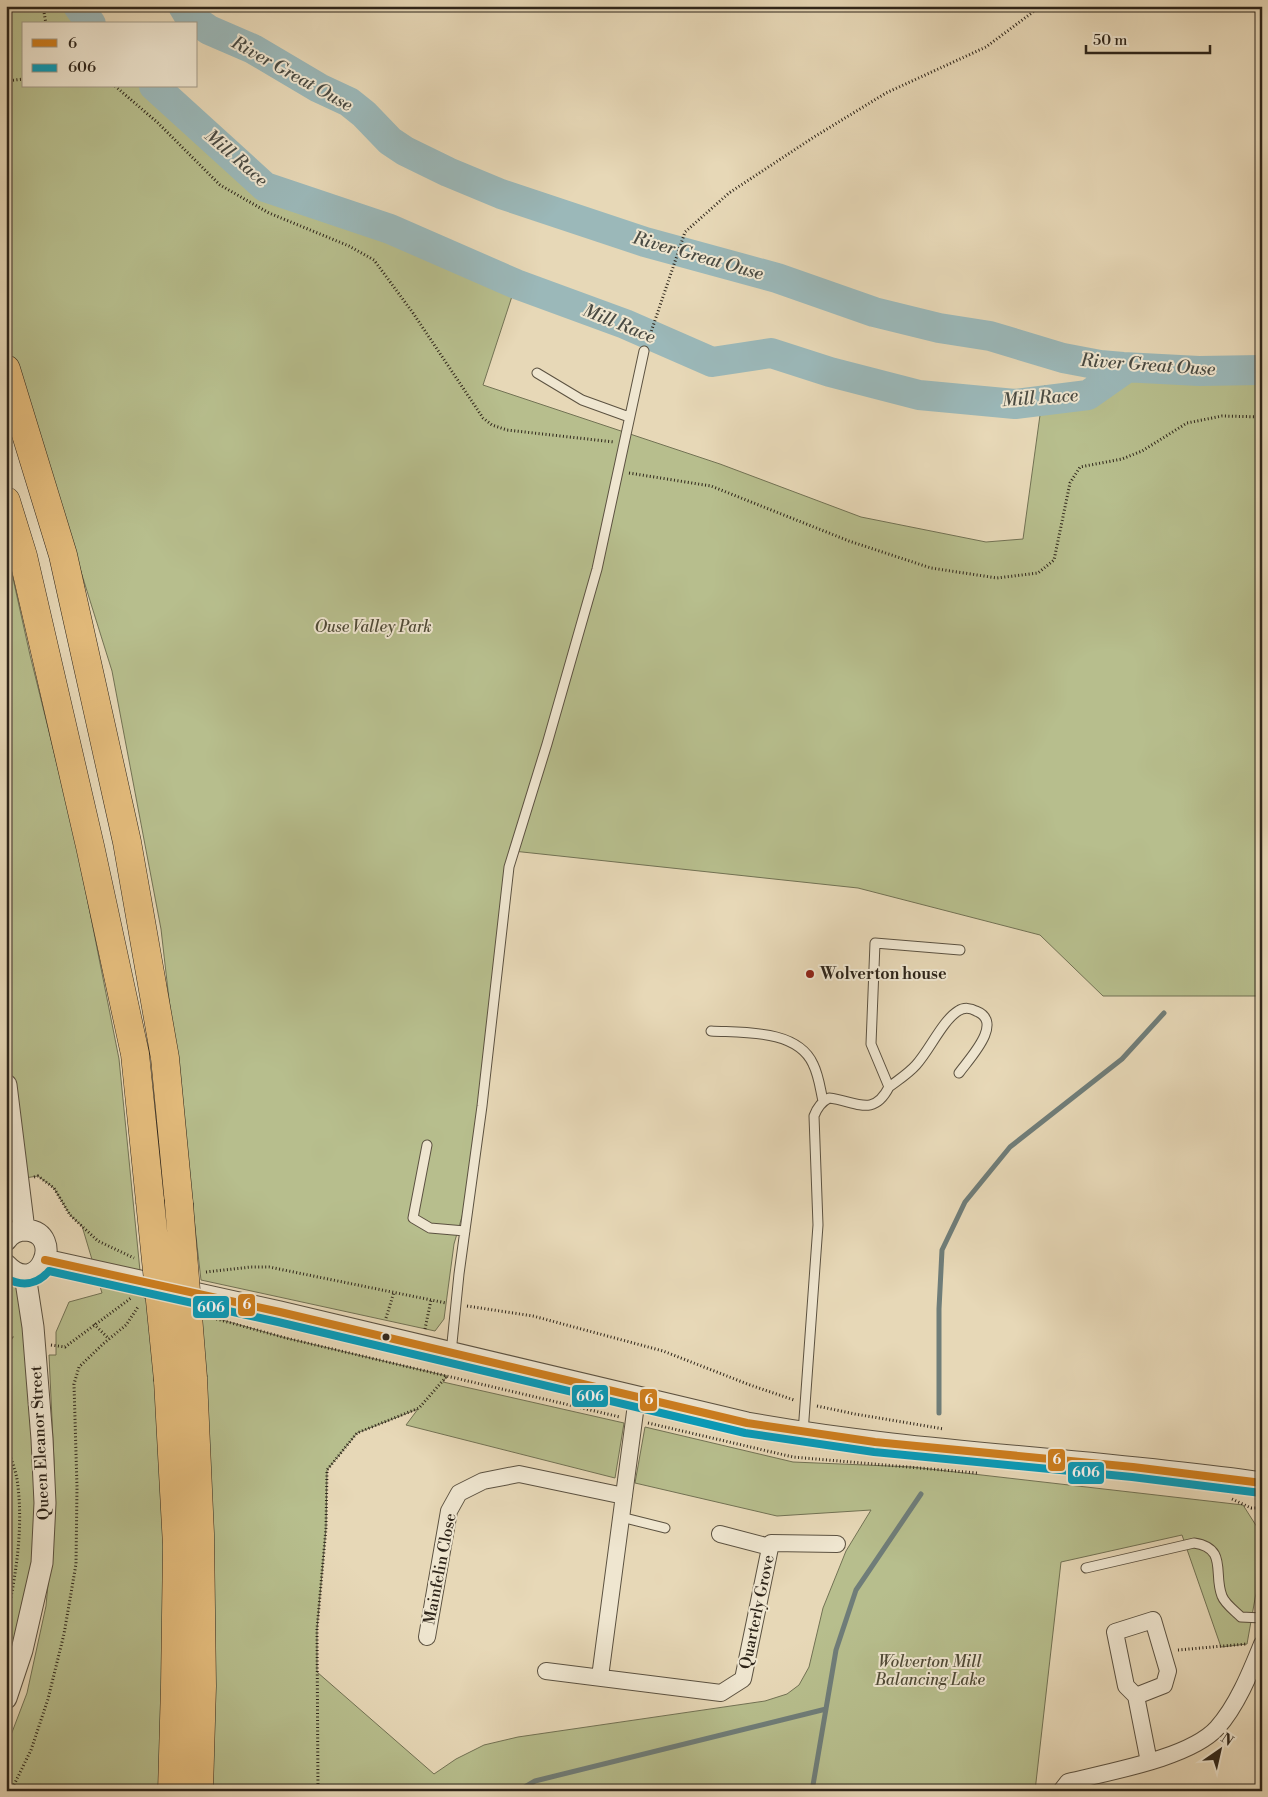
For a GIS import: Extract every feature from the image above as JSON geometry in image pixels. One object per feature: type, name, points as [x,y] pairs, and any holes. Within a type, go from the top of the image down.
[{"type":"highway","points":[[6,369],[63,554],[127,842],[165,1058],[179,1204],[181,1379],[172,1791]]},
{"type":"highway","points":[[6,501],[23,556],[35,605],[90,846],[134,1054],[150,1201],[181,1379],[200,1534],[202,1686],[198,1791]]},
{"type":"street","points":[[6,1085],[18,1179],[15,1235],[31,1231],[43,1240],[47,1253],[40,1268],[33,1273],[15,1270]]},
{"type":"street","points":[[45,1260],[270,1310],[746,1423],[803,1433],[970,1453],[1200,1474],[1262,1483]]},
{"type":"street","name":"Queen Eleanor Street","points":[[6,1698],[22,1650],[42,1563],[45,1504],[34,1327],[15,1270]]},
{"type":"street","points":[[600,1677],[637,1397]]},
{"type":"street","name":"Mainfelin Close","points":[[427,1637],[449,1512],[459,1493],[483,1480],[518,1474],[624,1496]]},
{"type":"street","name":"Quarterly Grove","points":[[720,1534],[770,1547]]},
{"type":"street","name":"Quarterly Grove","points":[[546,1671],[721,1694],[743,1679],[771,1543],[837,1544]]},
{"type":"street","points":[[1136,1696],[1164,1685],[1168,1671],[1153,1620],[1116,1632],[1126,1686],[1136,1696],[1149,1762]]},
{"type":"street","points":[[1061,1791],[1068,1782],[1149,1762],[1196,1745],[1217,1728],[1236,1700],[1248,1678],[1258,1643]]},
{"type":"lane","points":[[451,1354],[509,867],[547,744],[597,569],[644,351]]},
{"type":"lane","points":[[537,373],[582,400],[629,417]]},
{"type":"lane","points":[[889,1086],[871,1044],[875,943],[960,950]]},
{"type":"lane","points":[[803,1433],[818,1225],[814,1116],[817,1108],[823,1101],[829,1098],[857,1105],[873,1105],[884,1096],[889,1086],[915,1066],[952,1016],[960,1010],[970,1008],[980,1012],[987,1020],[988,1025],[986,1036],[959,1073]]},
{"type":"lane","points":[[712,1031],[770,1035],[796,1046],[805,1052],[812,1062],[819,1080],[823,1101]]},
{"type":"lane","points":[[427,1145],[413,1218],[430,1228],[465,1231]]},
{"type":"lane","points":[[621,1517],[665,1528]]},
{"type":"lane","points":[[1086,1568],[1194,1544],[1205,1545],[1213,1552],[1218,1561],[1222,1597],[1241,1617],[1262,1618]]},
{"type":"path","points":[[43,6],[46,22]]},
{"type":"path","points":[[644,351],[685,232],[729,193],[814,137],[886,93],[986,47],[1041,6]]},
{"type":"path","points":[[6,81],[22,79]]},
{"type":"path","points":[[117,88],[158,123],[220,185],[269,213],[349,246],[374,260],[483,418],[492,425],[512,430],[624,443]]},
{"type":"path","points":[[618,471],[711,486],[849,540],[931,568],[997,578],[1038,573],[1054,560],[1070,483],[1080,467],[1122,459],[1142,451],[1188,423],[1222,416],[1262,417]]},
{"type":"path","points":[[18,1179],[38,1176],[54,1188],[70,1215],[98,1241],[135,1258]]},
{"type":"path","points":[[201,1272],[269,1267],[456,1305],[533,1316],[663,1351],[750,1385],[805,1403],[855,1414],[945,1429]]},
{"type":"path","points":[[385,1321],[394,1292]]},
{"type":"path","points":[[50,1345],[65,1347],[134,1296]]},
{"type":"path","points":[[11,1791],[31,1750],[48,1699],[64,1634],[76,1564],[78,1487],[74,1384],[79,1367],[126,1325],[139,1306]]},
{"type":"path","points":[[94,1324],[109,1339]]},
{"type":"path","points":[[6,1334],[13,1338]]},
{"type":"path","points":[[318,1791],[317,1629],[326,1528],[327,1470],[357,1433],[419,1408],[447,1376]]},
{"type":"path","points":[[6,1446],[16,1478],[20,1539],[6,1622]]},
{"type":"path","points":[[1162,1651],[1258,1643]]},
{"type":"green space","name":"Ouse Valley Park","points":[[6,6],[78,6],[90,22],[22,22],[22,88],[156,88],[265,187],[390,229],[516,284],[483,385],[720,464],[861,517],[986,542],[1023,539],[1044,386],[1088,385],[1262,356],[1262,996],[1103,996],[1040,935],[858,888],[513,851],[470,1189],[454,1244],[444,1319],[435,1331],[201,1280],[161,929],[112,671],[6,340]]},
{"type":"green space","name":"Wolverton Mill Balancing Lake","points":[[6,547],[30,655],[75,837],[119,1059],[144,1298],[286,1338],[447,1376],[443,1382],[624,1423],[615,1478],[406,1425],[418,1409],[357,1433],[327,1470],[326,1528],[317,1629],[317,1672],[434,1774],[456,1759],[484,1745],[518,1737],[765,1701],[787,1694],[799,1685],[809,1667],[823,1608],[846,1551],[871,1510],[777,1516],[635,1483],[645,1427],[793,1462],[912,1467],[1243,1505],[1257,1527],[1256,1593],[1247,1644],[1221,1647],[1182,1535],[1061,1562],[1035,1791],[6,1791],[6,1748],[27,1693],[46,1606],[52,1540],[54,1462],[49,1355],[56,1355],[56,1332],[69,1302],[102,1293],[82,1226],[70,1215],[54,1188],[38,1176],[18,1179],[24,1230],[6,1240]]},
{"type":"green space","points":[[6,1265],[20,1274],[45,1503],[6,1698]]},
{"type":"waterway","name":"Mill Race","points":[[78,6],[90,22]]},
{"type":"waterway","name":"River Great Ouse","points":[[183,6],[189,16],[198,22]]},
{"type":"waterway","name":"River Great Ouse","points":[[198,22],[209,30],[253,49],[319,88],[349,102],[364,114],[390,141],[405,151],[448,172],[501,194],[645,242],[777,278],[874,312],[939,328],[990,336],[1063,358],[1123,367],[1199,371],[1262,370]]},
{"type":"waterway","name":"Mill Race","points":[[156,88],[265,187],[390,229],[516,284],[625,324],[712,362],[771,353],[830,372],[919,395],[1015,404],[1088,395],[1125,369]]},
{"type":"waterway","points":[[939,1413],[939,1309],[942,1250],[965,1202],[1010,1147],[1122,1059],[1164,1013]]},
{"type":"waterway","points":[[812,1791],[836,1650],[856,1590],[921,1494]]},
{"type":"waterway","points":[[518,1791],[535,1781],[826,1709]]},
{"type":"transit line","name":"6","points":[[45,1260],[280,1312],[747,1423],[875,1442],[1133,1467],[1262,1483]]},
{"type":"transit line","name":"606","points":[[6,1278],[18,1283],[29,1283],[34,1282],[49,1271],[278,1322],[745,1433],[874,1452],[1132,1477],[1261,1493]]},
{"type":"place","name":"Wolverton house","points":[[810,974]]}]
